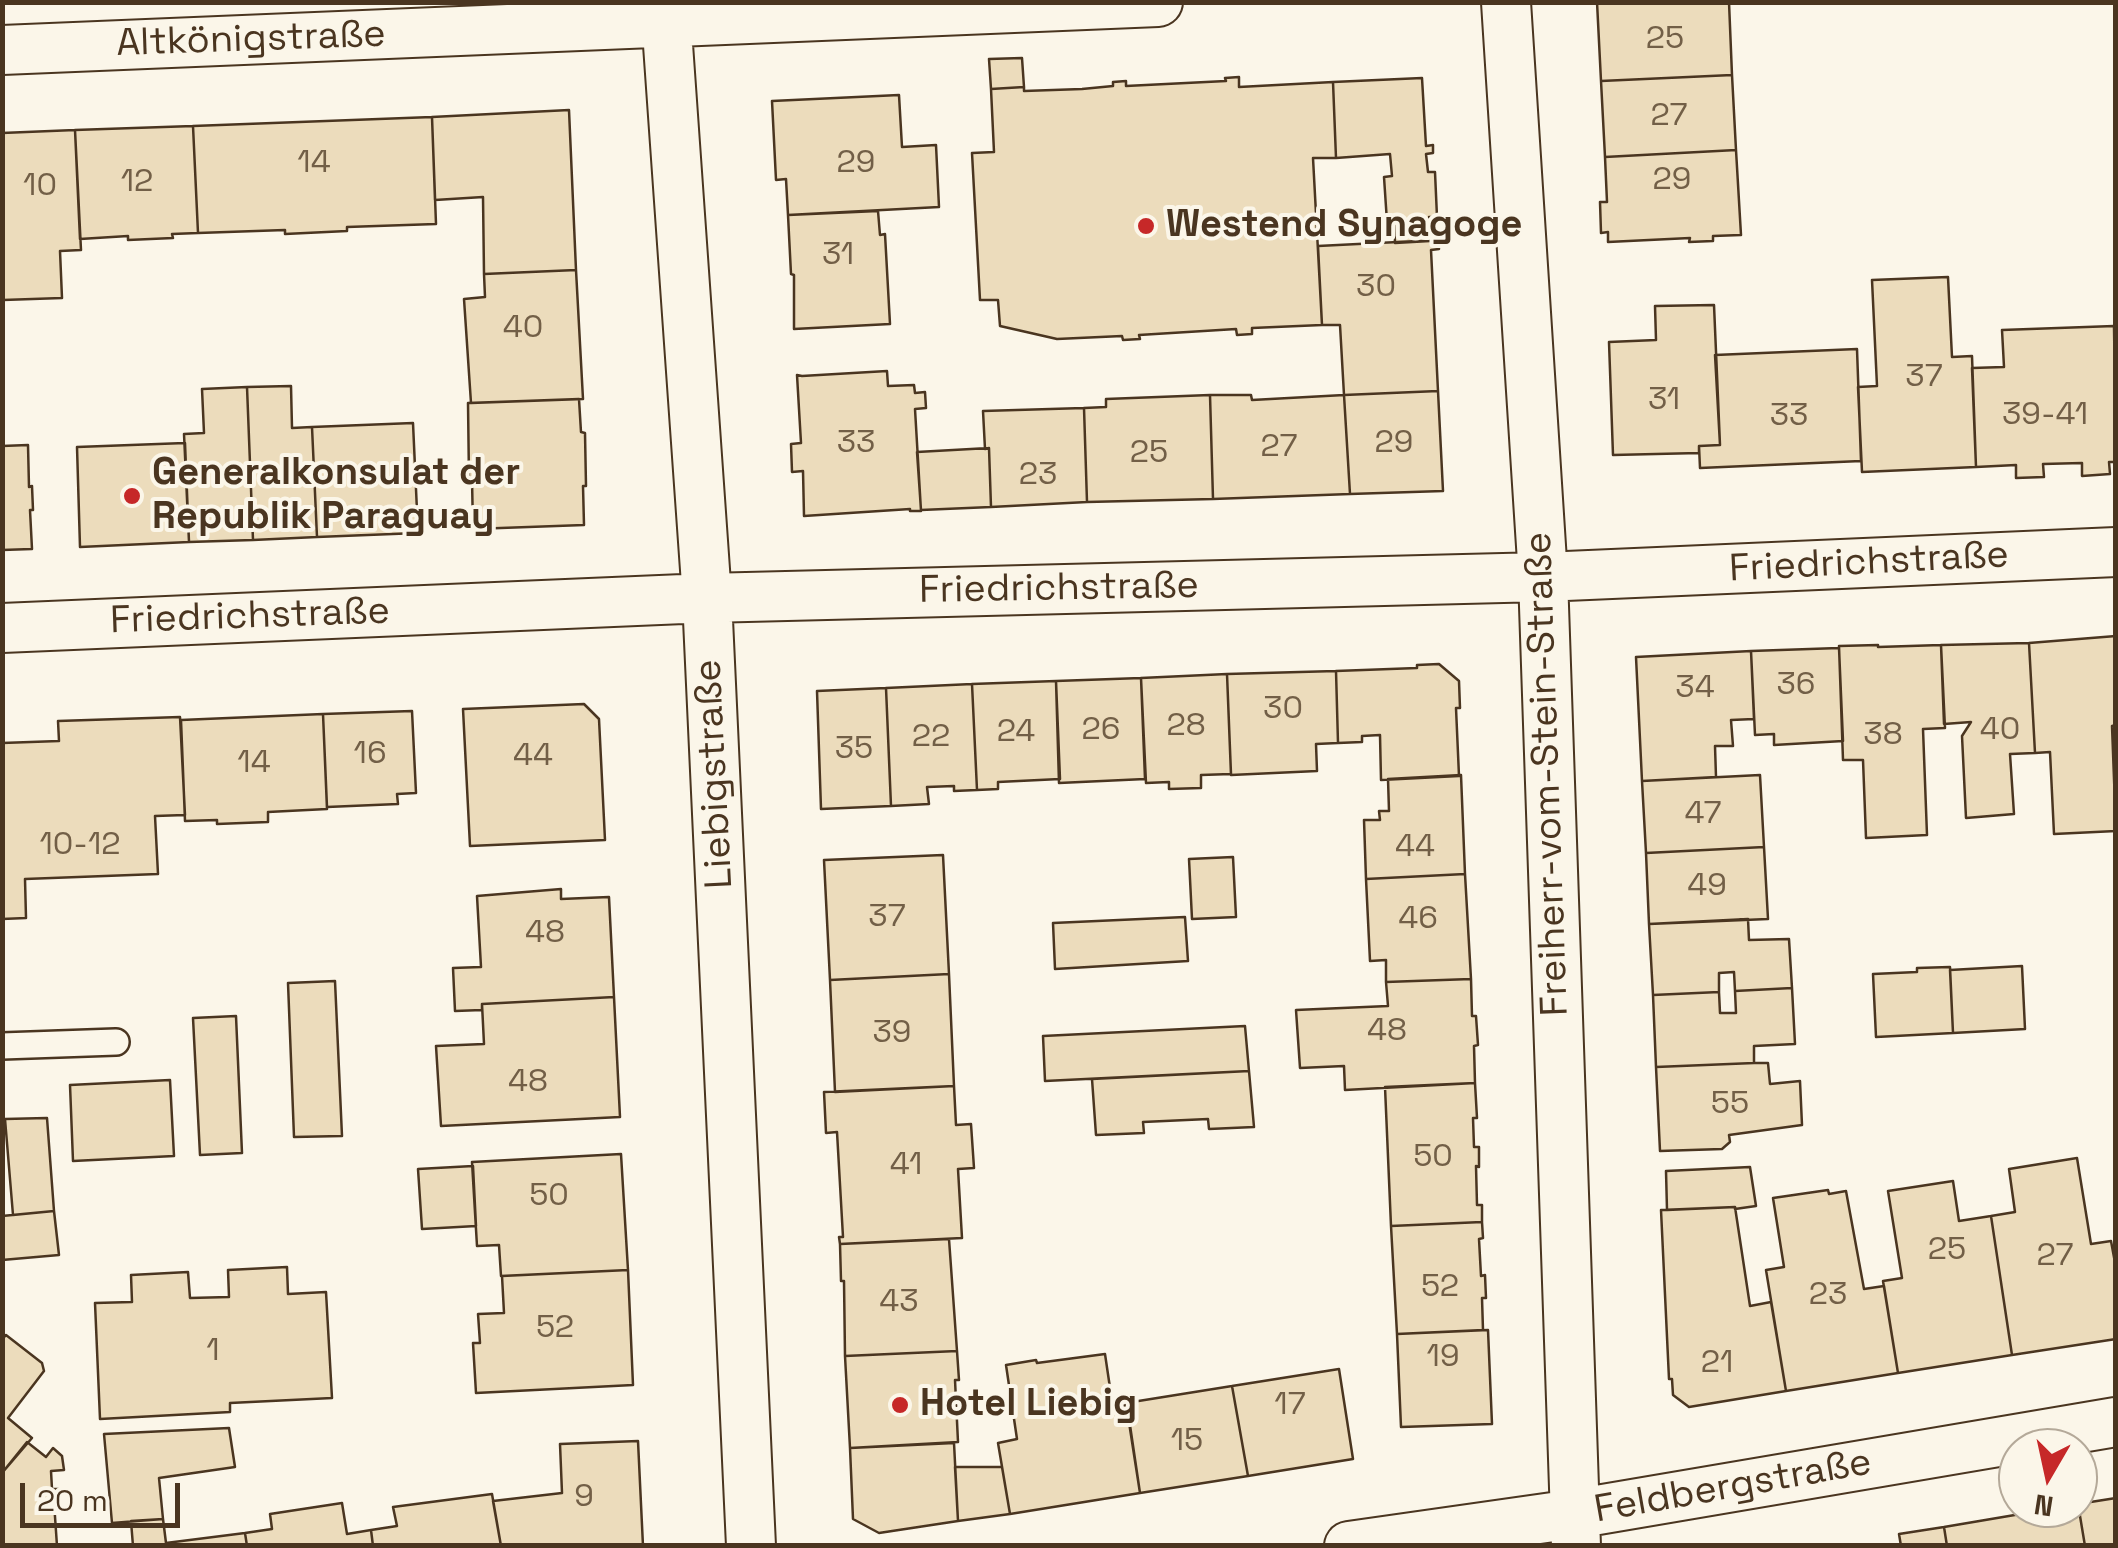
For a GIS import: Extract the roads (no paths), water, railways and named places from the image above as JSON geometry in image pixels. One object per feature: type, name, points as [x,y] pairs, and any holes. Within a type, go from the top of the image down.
[{"type":"street","name":"Altkönigstraße","points":[[2,50],[666,13],[1158,2]]},
{"type":"street","name":"Freiherr-vom-Stein-Straße","points":[[1506,2],[1543,577],[1575,1530]]},
{"type":"street","name":"Liebigstraße","points":[[666,13],[707,598],[751,1546]]},
{"type":"street","name":"Friedrichstraße","points":[[2,628],[707,598],[1543,577],[2116,552]]},
{"type":"street","name":"Feldbergstraße","points":[[1348,1546],[1575,1530],[2116,1422]]},
{"type":"lane","points":[[2,1046],[116,1042]]},
{"type":"place","name":"Westend Synagoge","points":[[1146,226]]},
{"type":"place","name":"Generalkonsulat der Republik Paraguay","points":[[132,496]]},
{"type":"place","name":"Hotel Liebig","points":[[900,1405]]}]
